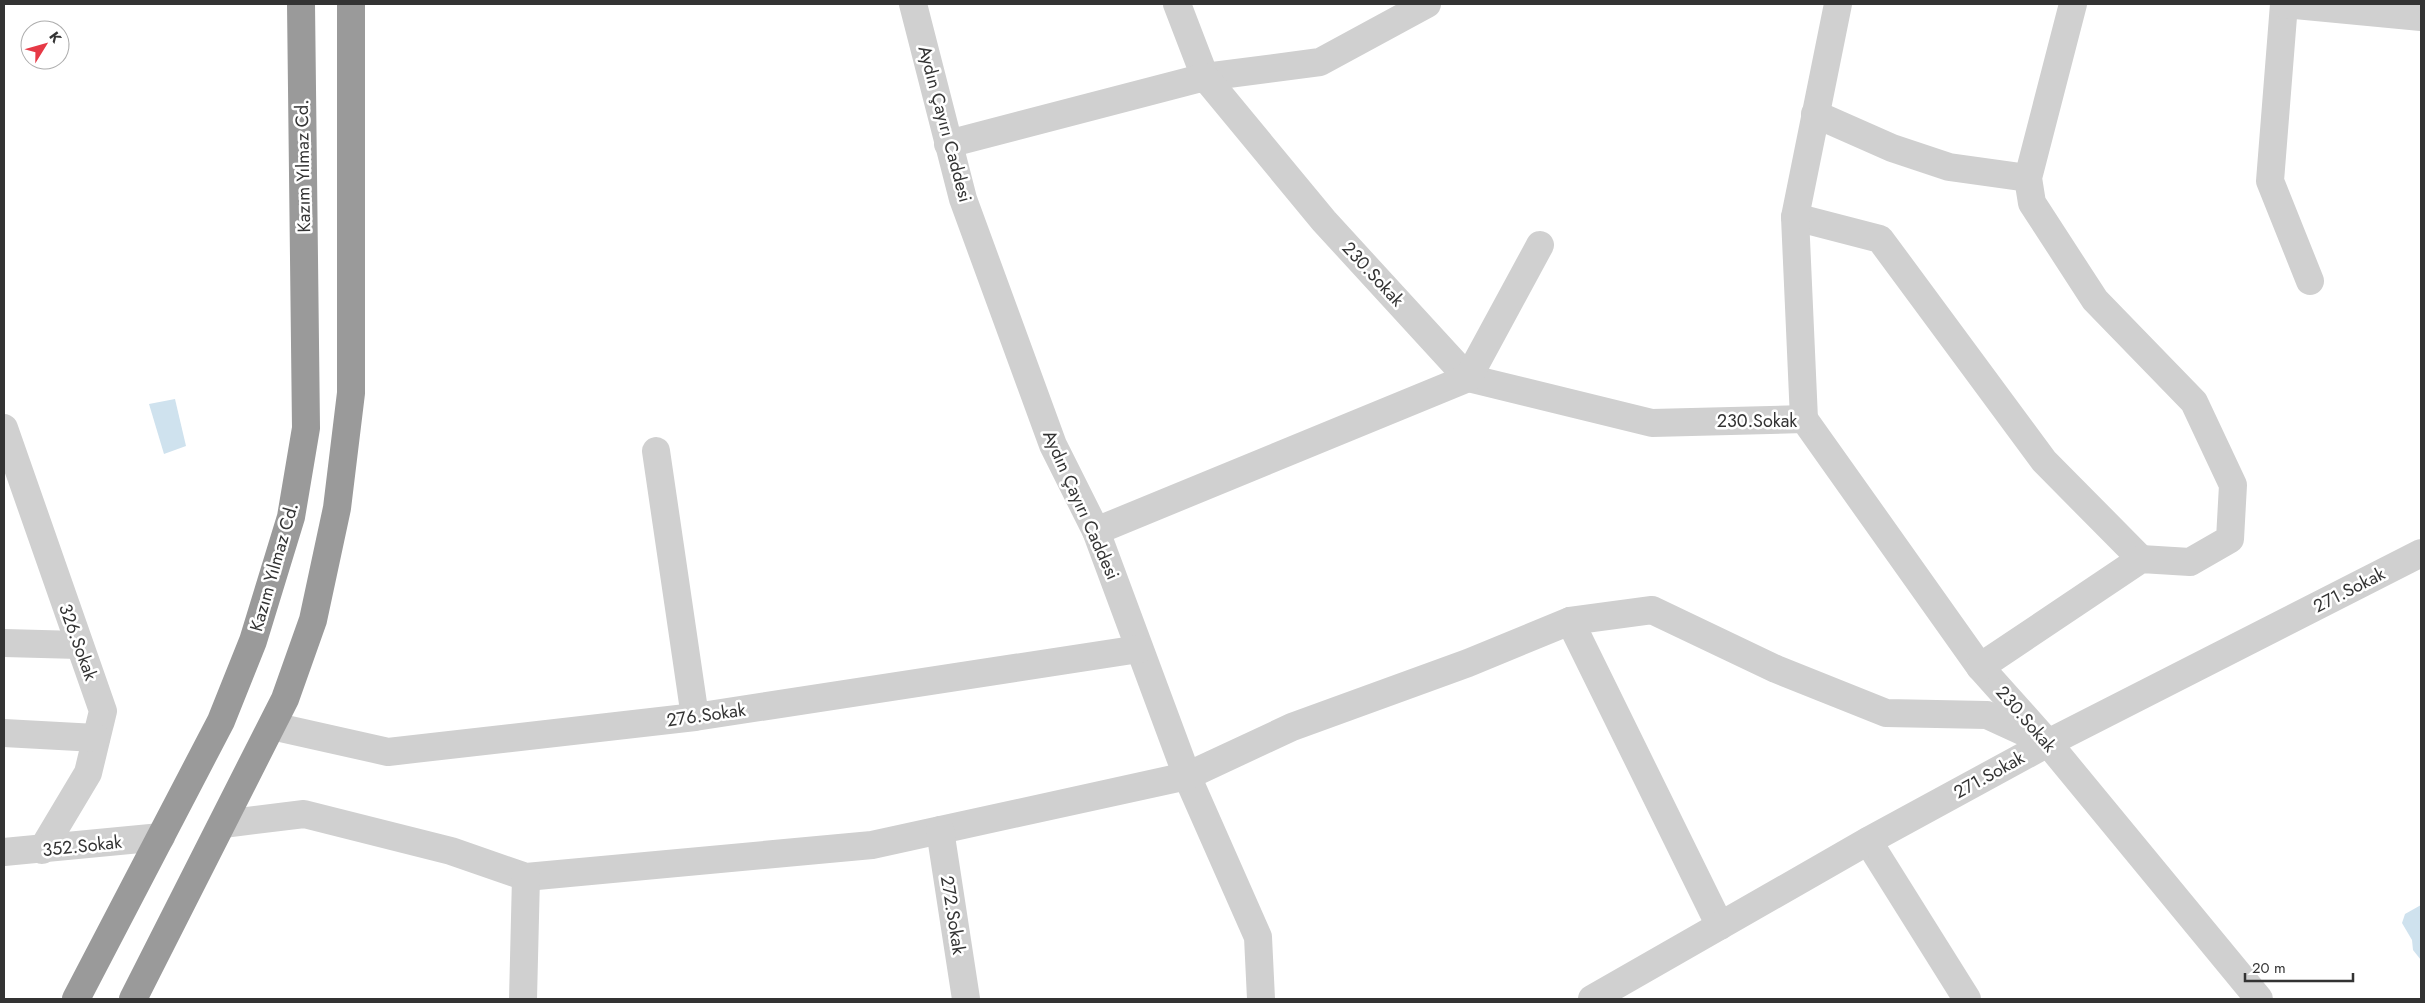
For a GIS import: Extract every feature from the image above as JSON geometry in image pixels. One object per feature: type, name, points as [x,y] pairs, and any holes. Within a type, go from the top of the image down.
[{"type":"highway","name":"Kazım Yılmaz Cd.","points":[[76,999],[221,721],[253,641],[291,517],[306,428],[301,4]]},
{"type":"highway","points":[[132,999],[223,824],[285,699],[313,620],[337,508],[351,393],[351,4]]},
{"type":"street","name":"Aydın Çayırı Caddesi","points":[[913,4],[948,144],[964,199],[1053,445],[1096,531],[1187,776],[1258,937],[1261,999]]},
{"type":"street","name":"230.Sokak","points":[[1177,4],[1205,76],[1324,220],[1468,378],[1652,423],[1804,419],[1980,667],[2048,743],[2259,999]]},
{"type":"street","points":[[948,144],[1205,76],[1320,62],[1427,4]]},
{"type":"street","points":[[1804,419],[1795,216],[1838,4]]},
{"type":"street","points":[[1980,667],[2141,559],[2190,562],[2230,539],[2233,485],[2194,402],[2094,300],[2032,203],[2028,178],[2073,4]]},
{"type":"street","points":[[2310,282],[2270,181],[2284,4],[2421,16]]},
{"type":"street","points":[[1816,114],[1892,148],[1949,167],[2028,178]]},
{"type":"street","points":[[1795,216],[1880,239],[2044,461],[2141,559]]},
{"type":"street","points":[[1096,531],[1468,378],[1540,244]]},
{"type":"street","name":"326.Sokak","points":[[6,443],[102,711],[88,773],[42,850]]},
{"type":"street","points":[[656,451],[695,717]]},
{"type":"street","name":"271.Sokak","points":[[1592,999],[1868,841],[2048,743],[2421,553]]},
{"type":"street","points":[[223,824],[304,814],[451,851],[526,877],[872,845],[1187,776],[1292,727],[1459,666],[1570,621],[1652,610],[1776,668],[1886,714],[1987,715],[2048,743]]},
{"type":"street","points":[[1570,621],[1720,926]]},
{"type":"street","points":[[4,643],[79,645]]},
{"type":"street","name":"276.Sokak","points":[[272,726],[388,752],[695,717],[1139,649]]},
{"type":"street","points":[[4,733],[96,738]]},
{"type":"street","name":"272.Sokak","points":[[940,830],[966,999]]},
{"type":"street","name":"352.Sokak","points":[[4,852],[42,850],[160,837]]},
{"type":"street","points":[[1868,841],[1967,999]]},
{"type":"street","points":[[523,999],[526,877]]},
{"type":"water","points":[[175,399],[186,446],[164,454],[149,404]]},
{"type":"water","points":[[2421,905],[2421,960],[2413,950],[2412,940],[2402,923],[2405,914]]}]
